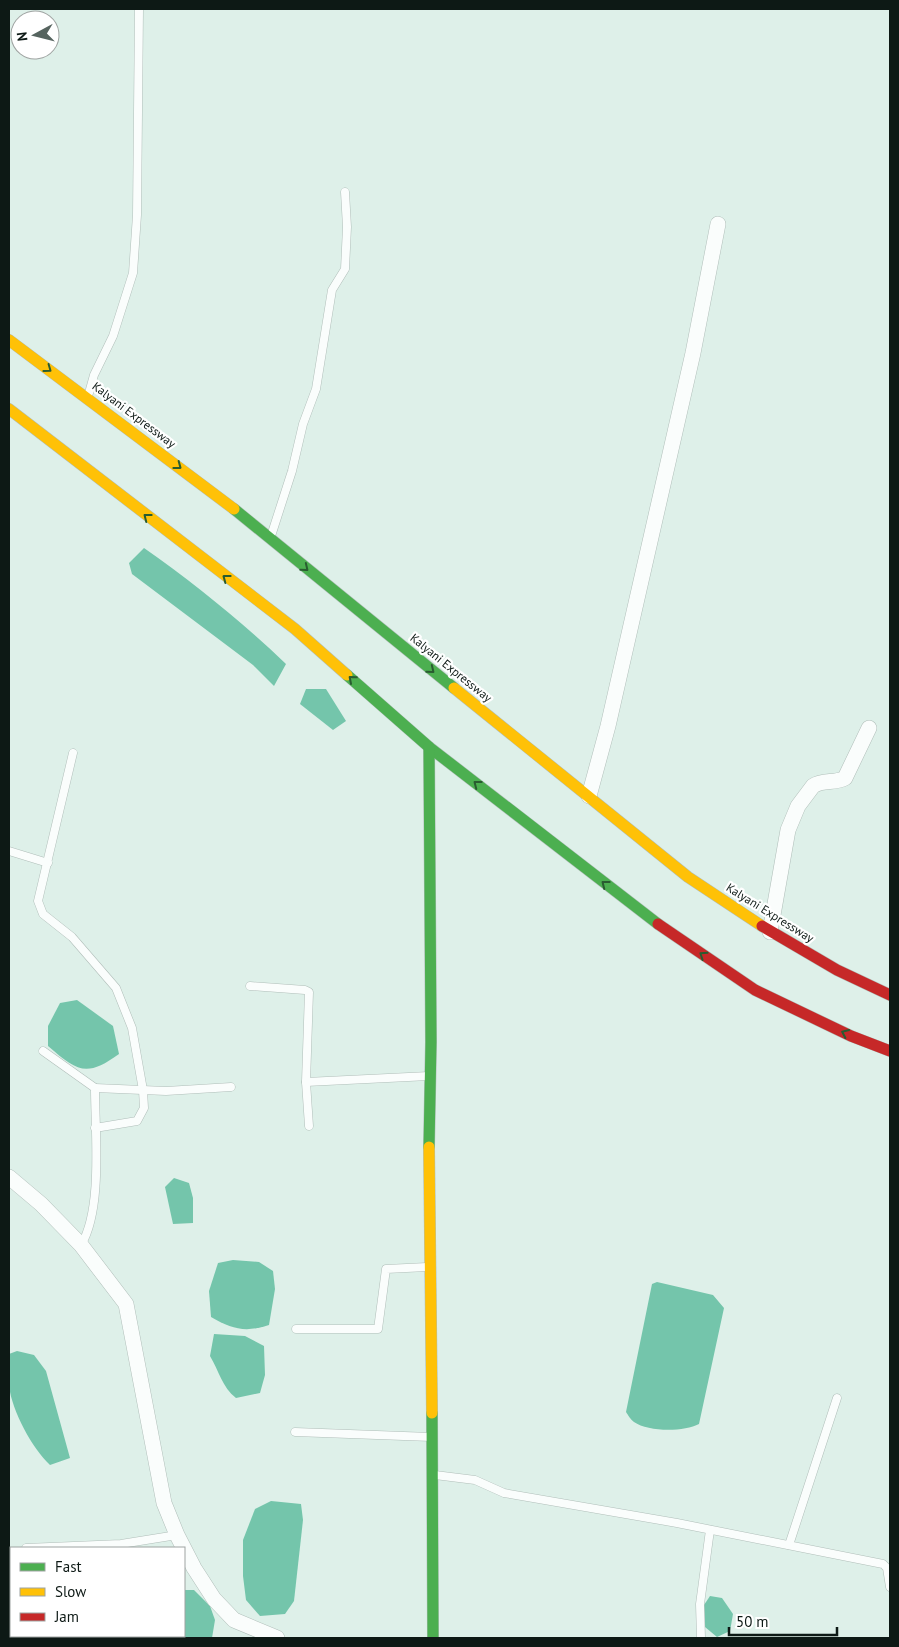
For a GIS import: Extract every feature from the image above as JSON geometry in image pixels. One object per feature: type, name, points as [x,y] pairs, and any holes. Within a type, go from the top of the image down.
[{"type":"main road","name":"Kalyani Expressway","points":[[9,340],[211,491],[688,877],[770,932],[860,983],[890,995]]},
{"type":"main road","points":[[9,409],[295,629],[429,746],[643,914],[755,990],[851,1036],[890,1051]]},
{"type":"main road","points":[[429,746],[430,1076],[428,1191],[433,1475],[433,1638]]},
{"type":"street","points":[[589,796],[610,717],[693,352],[718,224]]},
{"type":"street","points":[[770,932],[791,819],[813,786],[818,782],[838,781],[845,778],[868,728]]},
{"type":"street","points":[[9,1177],[41,1204],[81,1245],[122,1296],[129,1312],[164,1503],[183,1547]]},
{"type":"street","points":[[185,1551],[214,1599],[234,1620],[261,1636],[277,1638]]},
{"type":"lane","points":[[87,397],[94,375],[113,336],[133,273],[137,215],[139,9]]},
{"type":"lane","points":[[270,540],[292,471],[303,424],[316,389],[332,290],[345,268],[346,192]]},
{"type":"lane","points":[[73,753],[38,907],[43,914],[72,937],[116,988],[132,1028],[143,1090],[144,1108],[140,1119],[95,1128]]},
{"type":"lane","points":[[9,851],[48,863]]},
{"type":"lane","points":[[250,986],[305,990],[309,992],[306,1082],[309,1126]]},
{"type":"lane","points":[[43,1051],[95,1088],[166,1091],[231,1087]]},
{"type":"lane","points":[[306,1082],[430,1076]]},
{"type":"lane","points":[[81,1245],[89,1232],[94,1211],[95,1088]]},
{"type":"lane","points":[[296,1329],[378,1329],[386,1269],[429,1267]]},
{"type":"lane","points":[[789,1545],[837,1398]]},
{"type":"lane","points":[[295,1432],[432,1437]]},
{"type":"lane","points":[[433,1475],[475,1480],[504,1493],[710,1530],[883,1564],[887,1568],[890,1588]]},
{"type":"lane","points":[[700,1638],[700,1604],[710,1530]]},
{"type":"lane","points":[[74,1547],[121,1546],[177,1535]]},
{"type":"shaded area","points":[[144,548],[217,603],[286,664],[274,686],[253,665],[132,574],[129,563]]},
{"type":"shaded area","points":[[306,689],[326,689],[346,721],[333,730],[300,704]]},
{"type":"shaded area","points":[[77,1000],[113,1026],[119,1054],[108,1062],[90,1069],[75,1066],[48,1046],[48,1026],[60,1003]]},
{"type":"shaded area","points":[[174,1178],[189,1183],[193,1198],[193,1223],[173,1224],[165,1187]]},
{"type":"shaded area","points":[[233,1260],[259,1262],[273,1271],[275,1289],[269,1325],[253,1329],[239,1329],[211,1317],[209,1291],[218,1263]]},
{"type":"shaded area","points":[[657,1282],[713,1295],[724,1308],[699,1424],[676,1430],[648,1428],[634,1422],[626,1412],[652,1284]]},
{"type":"shaded area","points":[[214,1334],[245,1336],[264,1346],[265,1375],[260,1393],[236,1398],[227,1389],[210,1356]]},
{"type":"shaded area","points":[[17,1351],[34,1355],[46,1371],[70,1458],[50,1465],[36,1449],[19,1418],[9,1386],[9,1354]]},
{"type":"shaded area","points":[[271,1501],[301,1504],[303,1520],[294,1601],[285,1614],[260,1616],[246,1600],[243,1576],[243,1540],[255,1509]]},
{"type":"shaded area","points":[[185,1590],[194,1590],[210,1606],[215,1620],[212,1638],[184,1638]]},
{"type":"shaded area","points":[[710,1596],[722,1598],[733,1614],[730,1631],[717,1637],[705,1627],[700,1611]]},
{"type":"traffic: fast","points":[[234,509],[454,688]]},
{"type":"traffic: fast","points":[[347,675],[429,747],[658,924]]},
{"type":"traffic: fast","points":[[429,747],[431,1042],[429,1147]]},
{"type":"traffic: fast","points":[[432,1413],[433,1638]]},
{"type":"traffic: slow","points":[[9,340],[234,509]]},
{"type":"traffic: slow","points":[[9,409],[295,629],[347,675]]},
{"type":"traffic: slow","points":[[454,688],[688,877],[762,926]]},
{"type":"traffic: slow","points":[[429,1147],[432,1413]]},
{"type":"traffic: jam","points":[[658,924],[755,990],[851,1036],[890,1051]]},
{"type":"traffic: jam","points":[[762,926],[837,970],[890,995]]}]
